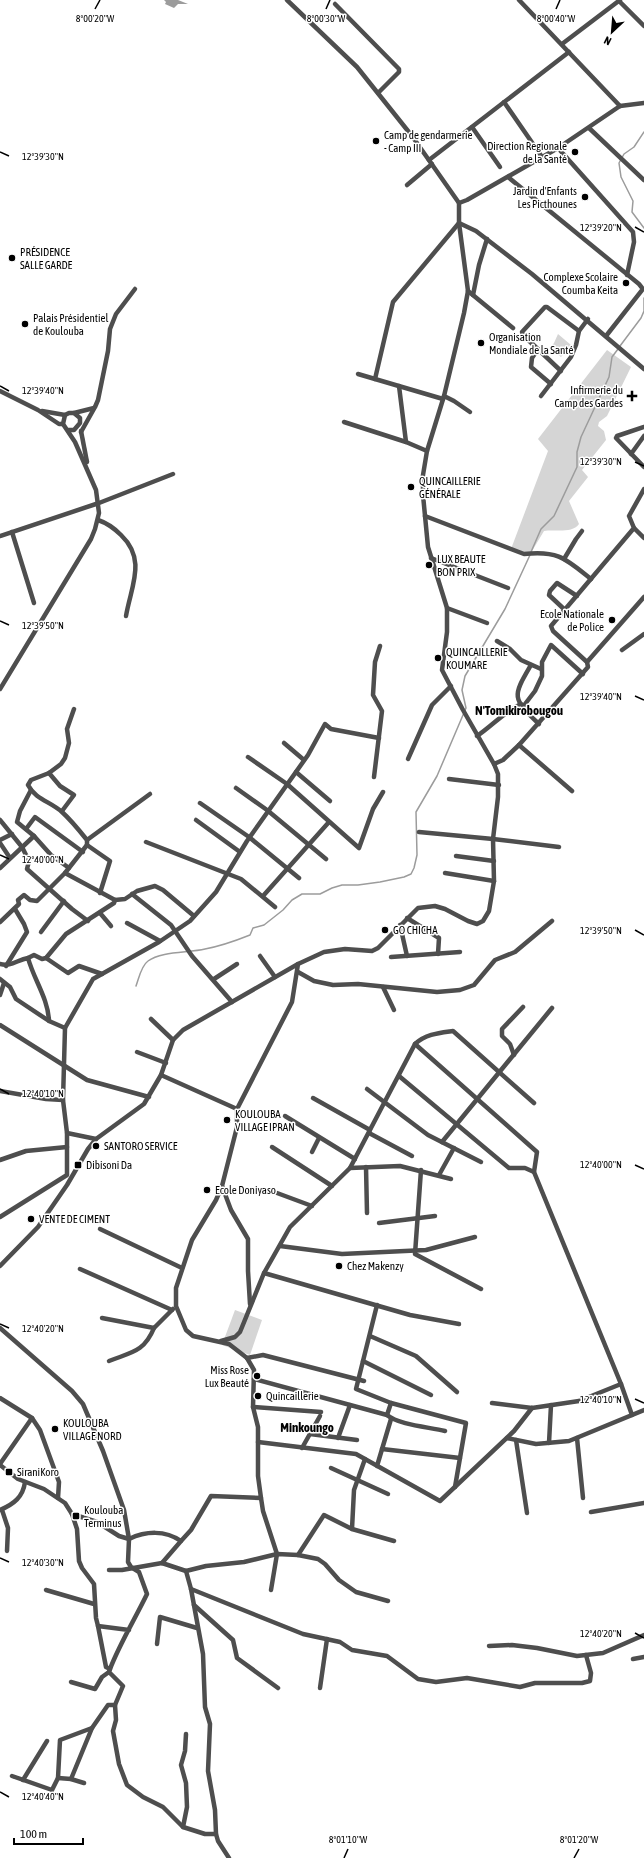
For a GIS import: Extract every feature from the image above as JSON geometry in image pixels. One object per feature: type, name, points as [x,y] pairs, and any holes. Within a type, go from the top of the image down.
[{"type":"street","points":[[0,1266],[38,1227],[96,1139],[104,1131],[136,1111],[144,1104],[162,1076],[173,1040],[183,1030],[298,964],[324,952],[334,950],[372,951],[378,948],[418,908],[435,906],[477,924],[483,921],[489,911],[494,881],[494,839],[499,785],[498,774],[494,764],[467,718],[442,670],[447,632],[447,608],[431,558],[422,495],[423,475],[427,451],[444,397],[468,291],[459,223],[459,203],[431,162],[357,67],[287,0]]},
{"type":"street","points":[[519,0],[620,106]]},
{"type":"street","points":[[562,44],[619,1],[644,26]]},
{"type":"street","points":[[335,4],[399,69],[399,72],[378,93]]},
{"type":"street","points":[[407,185],[472,127],[569,52]]},
{"type":"street","points":[[504,102],[542,157]]},
{"type":"street","points":[[459,203],[468,200],[558,148],[620,106],[644,104]]},
{"type":"street","points":[[472,127],[500,166]]},
{"type":"street","points":[[589,128],[644,180]]},
{"type":"street","points":[[558,148],[633,232],[634,242],[627,275]]},
{"type":"street","points":[[508,176],[643,289],[606,336]]},
{"type":"street","points":[[459,223],[476,231],[487,239],[588,319],[644,369]]},
{"type":"street","points":[[375,379],[393,302],[459,223]]},
{"type":"street","points":[[473,295],[479,265],[487,239]]},
{"type":"street","points":[[81,432],[95,407],[102,381],[110,329],[116,314],[134,289]]},
{"type":"street","points":[[468,291],[513,328]]},
{"type":"street","points":[[561,371],[524,336],[522,332],[545,307],[579,331]]},
{"type":"street","points":[[541,396],[571,357],[576,345],[579,331],[588,319]]},
{"type":"street","points":[[538,349],[532,358],[531,367],[551,384]]},
{"type":"street","points":[[358,374],[444,397],[470,412]]},
{"type":"street","points":[[399,386],[406,442]]},
{"type":"street","points":[[0,391],[38,410],[59,424],[63,424],[68,430],[90,472]]},
{"type":"street","points":[[38,410],[65,415],[95,407]]},
{"type":"street","points":[[0,689],[91,539],[98,520],[99,503],[81,432],[80,418],[74,413]]},
{"type":"street","points":[[63,424],[65,415]]},
{"type":"street","points":[[344,422],[406,442],[427,451]]},
{"type":"street","points":[[68,430],[77,428],[80,423]]},
{"type":"street","points":[[644,427],[616,438],[644,467]]},
{"type":"street","points":[[631,454],[644,436]]},
{"type":"street","points":[[0,536],[99,503],[173,474]]},
{"type":"street","points":[[644,489],[629,516],[634,528],[644,538]]},
{"type":"street","points":[[425,516],[524,554],[537,552],[558,555],[591,579]]},
{"type":"street","points":[[98,520],[114,528],[127,541],[135,555],[136,572],[126,616]]},
{"type":"street","points":[[494,764],[503,760],[519,745],[588,667],[587,662],[551,629],[551,626],[634,528]]},
{"type":"street","points":[[564,559],[582,531]]},
{"type":"street","points":[[12,532],[34,604]]},
{"type":"street","points":[[431,558],[508,588]]},
{"type":"street","points":[[565,610],[549,595],[555,584],[560,584],[576,596]]},
{"type":"street","points":[[587,662],[644,597]]},
{"type":"street","points":[[447,608],[487,623]]},
{"type":"street","points":[[622,650],[644,634]]},
{"type":"street","points":[[497,641],[510,649],[521,660],[541,669]]},
{"type":"street","points":[[477,736],[493,725],[510,709],[521,706],[538,686],[542,676],[541,669],[551,645],[583,674]]},
{"type":"street","points":[[374,777],[382,711],[373,695],[375,662],[380,646]]},
{"type":"street","points":[[531,664],[518,688],[521,706],[539,724]]},
{"type":"street","points":[[408,759],[432,705],[451,686]]},
{"type":"street","points":[[74,709],[67,728],[68,752],[61,764],[49,773],[31,780],[28,785],[31,790],[62,812],[87,842],[110,861],[100,893]]},
{"type":"street","points":[[0,1217],[67,1175],[67,1133],[63,1100],[65,1028],[93,979],[160,942],[194,916],[216,892],[249,837],[296,772],[325,724],[331,729],[379,738]]},
{"type":"street","points":[[284,744],[304,760]]},
{"type":"street","points":[[519,745],[572,791]]},
{"type":"street","points":[[248,756],[287,784],[359,848],[374,809],[383,792]]},
{"type":"street","points":[[296,772],[330,801]]},
{"type":"street","points":[[49,773],[60,786],[74,795],[62,812]]},
{"type":"street","points":[[449,779],[499,785]]},
{"type":"street","points":[[236,788],[268,810],[326,859]]},
{"type":"street","points":[[31,790],[17,822],[34,836],[51,854],[69,868]]},
{"type":"street","points":[[0,922],[15,909],[19,904],[18,900],[24,895],[30,900],[37,901],[50,889],[83,852],[87,842],[150,794]]},
{"type":"street","points":[[200,802],[249,837],[299,878]]},
{"type":"street","points":[[26,829],[35,817],[83,852]]},
{"type":"street","points":[[0,820],[22,847],[28,861],[27,869],[88,921]]},
{"type":"street","points":[[196,820],[240,852]]},
{"type":"street","points":[[263,896],[329,822]]},
{"type":"street","points":[[419,832],[559,847]]},
{"type":"street","points":[[0,840],[12,834]]},
{"type":"street","points":[[0,868],[34,836]]},
{"type":"street","points":[[146,842],[227,874],[241,878],[275,907]]},
{"type":"street","points":[[0,843],[10,858]]},
{"type":"street","points":[[456,856],[494,861]]},
{"type":"street","points":[[65,873],[115,900],[125,899],[132,894],[155,886],[194,916]]},
{"type":"street","points":[[445,873],[494,881]]},
{"type":"street","points":[[132,894],[157,913],[175,931],[192,956],[232,1002]]},
{"type":"street","points":[[0,964],[6,966],[28,958],[32,955],[42,960],[46,958],[66,934],[100,913],[114,903],[115,900]]},
{"type":"street","points":[[41,932],[64,902]]},
{"type":"street","points":[[6,966],[27,932],[15,909]]},
{"type":"street","points":[[100,913],[111,926]]},
{"type":"street","points":[[407,918],[439,938],[438,954]]},
{"type":"street","points":[[298,972],[314,981],[333,985],[358,984],[436,992],[460,990],[474,985],[495,960],[515,952],[552,921]]},
{"type":"street","points":[[127,923],[160,942]]},
{"type":"street","points":[[400,925],[407,956]]},
{"type":"street","points":[[391,957],[460,952]]},
{"type":"street","points":[[260,956],[275,977]]},
{"type":"street","points":[[28,958],[32,973],[48,1008],[49,1021]]},
{"type":"street","points":[[46,958],[68,973],[79,966],[102,974]]},
{"type":"street","points":[[214,980],[237,964]]},
{"type":"street","points":[[271,1590],[277,1554],[263,1511],[258,1476],[258,1427],[252,1407],[254,1370],[247,1358],[229,1344],[193,1336],[186,1330],[174,1308],[176,1288],[192,1240],[216,1200],[222,1186],[237,1127],[237,1109],[292,1002],[298,972],[298,964]]},
{"type":"street","points":[[0,995],[2,981],[10,987],[16,999],[49,1021],[65,1028]]},
{"type":"street","points":[[383,987],[394,1010]]},
{"type":"street","points":[[514,1055],[510,1044],[502,1036],[502,1030],[523,1007]]},
{"type":"street","points":[[442,1142],[552,1008]]},
{"type":"street","points":[[151,1019],[173,1040]]},
{"type":"street","points":[[0,1025],[87,1080],[149,1097]]},
{"type":"street","points":[[220,1341],[235,1337],[240,1332],[264,1273],[290,1227],[350,1168],[415,1044],[422,1038],[453,1031],[534,1103]]},
{"type":"street","points":[[415,1044],[478,1098],[537,1152],[534,1172],[621,1384],[632,1415]]},
{"type":"street","points":[[137,1052],[166,1063]]},
{"type":"street","points":[[162,1076],[237,1109]]},
{"type":"street","points":[[399,1076],[509,1168],[525,1168],[534,1172]]},
{"type":"street","points":[[367,1089],[428,1135],[481,1162]]},
{"type":"street","points":[[0,1091],[46,1099],[63,1100]]},
{"type":"street","points":[[313,1098],[412,1156]]},
{"type":"street","points":[[285,1116],[355,1159]]},
{"type":"street","points":[[67,1133],[96,1139]]},
{"type":"street","points":[[312,1152],[319,1138]]},
{"type":"street","points":[[0,1160],[26,1151],[67,1147]]},
{"type":"street","points":[[272,1147],[332,1186]]},
{"type":"street","points":[[439,1175],[454,1148]]},
{"type":"street","points":[[350,1168],[400,1166],[421,1170],[452,1179]]},
{"type":"street","points":[[366,1167],[366,1213]]},
{"type":"street","points":[[421,1170],[416,1219],[415,1254],[481,1289]]},
{"type":"street","points":[[222,1186],[231,1210],[248,1239],[250,1306]]},
{"type":"street","points":[[277,1193],[312,1206]]},
{"type":"street","points":[[379,1223],[435,1216]]},
{"type":"street","points":[[100,1229],[182,1268]]},
{"type":"street","points":[[280,1246],[342,1254],[426,1250],[475,1237]]},
{"type":"street","points":[[80,1269],[174,1308]]},
{"type":"street","points":[[264,1273],[410,1315],[459,1324]]},
{"type":"street","points":[[377,1305],[363,1361],[361,1380],[356,1389],[391,1403],[466,1423],[455,1487]]},
{"type":"street","points":[[109,1361],[143,1347],[149,1341],[154,1328],[174,1308]]},
{"type":"street","points":[[102,1318],[154,1328]]},
{"type":"street","points":[[0,1328],[72,1391],[83,1404],[103,1451],[124,1510],[129,1539],[128,1562],[130,1567],[139,1572],[147,1594],[118,1648],[110,1670],[102,1677],[96,1689],[71,1682]]},
{"type":"street","points":[[370,1336],[416,1356],[457,1392]]},
{"type":"street","points":[[247,1358],[263,1354],[361,1380]]},
{"type":"street","points":[[363,1361],[431,1395]]},
{"type":"street","points":[[254,1378],[389,1417],[445,1431]]},
{"type":"street","points":[[492,1403],[532,1408],[579,1401],[621,1384]]},
{"type":"street","points":[[0,1398],[32,1418],[48,1448],[59,1482],[58,1498]]},
{"type":"street","points":[[377,1466],[391,1403]]},
{"type":"street","points":[[338,1438],[350,1405]]},
{"type":"street","points":[[549,1443],[551,1405]]},
{"type":"street","points":[[252,1407],[320,1414],[302,1448]]},
{"type":"street","points":[[258,1442],[356,1454],[440,1501],[507,1438],[532,1408]]},
{"type":"street","points":[[507,1438],[536,1444],[569,1441],[644,1410]]},
{"type":"street","points":[[32,1418],[0,1465],[18,1479],[40,1487],[65,1502],[72,1514],[77,1529],[82,1568],[94,1584],[94,1604],[106,1667],[123,1686],[123,1690],[115,1705],[116,1720],[113,1731],[119,1764],[127,1785],[144,1797],[163,1807],[183,1828],[205,1834],[216,1834]]},
{"type":"street","points":[[310,1434],[357,1440]]},
{"type":"street","points":[[577,1438],[583,1498]]},
{"type":"street","points":[[516,1440],[527,1513]]},
{"type":"street","points":[[382,1449],[460,1458]]},
{"type":"street","points":[[352,1529],[354,1490],[365,1459]]},
{"type":"street","points":[[331,1468],[388,1494]]},
{"type":"street","points":[[7,1551],[8,1528],[1,1510],[11,1505],[24,1492],[25,1482]]},
{"type":"street","points":[[162,1563],[191,1530],[211,1496],[261,1498]]},
{"type":"street","points":[[591,1512],[644,1503]]},
{"type":"street","points":[[72,1514],[98,1522],[120,1536],[129,1539],[136,1535],[156,1532],[172,1535],[181,1541]]},
{"type":"street","points":[[298,1555],[324,1515],[352,1529],[394,1541]]},
{"type":"street","points":[[109,1570],[122,1570],[130,1567],[162,1563],[186,1571],[206,1566],[244,1562],[277,1554],[298,1555],[318,1559],[325,1564],[339,1580],[356,1592],[388,1601]]},
{"type":"street","points":[[186,1571],[191,1589],[203,1654],[205,1707],[210,1724],[208,1772],[215,1810],[216,1834],[218,1841],[229,1858]]},
{"type":"street","points":[[191,1589],[303,1634],[340,1642],[352,1650],[387,1656],[418,1680],[436,1682],[467,1678],[520,1687],[535,1683],[582,1683],[590,1681],[591,1673],[586,1655]]},
{"type":"street","points":[[46,1590],[94,1604]]},
{"type":"street","points":[[194,1606],[233,1640],[237,1658],[278,1688]]},
{"type":"street","points":[[157,1644],[160,1617],[197,1628]]},
{"type":"street","points":[[98,1626],[129,1630]]},
{"type":"street","points":[[489,1646],[512,1645],[537,1648],[577,1656],[603,1653],[644,1635]]},
{"type":"street","points":[[320,1688],[326,1639]]},
{"type":"street","points":[[633,1658],[644,1657]]},
{"type":"street","points":[[71,1779],[92,1728],[108,1705],[115,1705]]},
{"type":"street","points":[[12,1776],[52,1790],[58,1778],[60,1740],[92,1728]]},
{"type":"street","points":[[183,1828],[187,1807],[186,1783],[181,1765],[185,1751],[186,1734]]},
{"type":"street","points":[[23,1780],[47,1741]]},
{"type":"street","points":[[58,1778],[71,1779],[84,1783]]},
{"type":"shaded area","points":[[164,0],[178,0],[188,4],[178,4],[174,8],[165,4],[166,2]]},
{"type":"shaded area","points":[[558,334],[571,345],[561,357],[550,348]]},
{"type":"shaded area","points":[[607,350],[631,367],[607,416],[599,422],[598,426],[604,431],[606,440],[582,470],[588,477],[569,501],[579,524],[568,530],[544,531],[532,551],[524,554],[511,549],[548,451],[538,439]]},
{"type":"shaded area","points":[[235,1310],[262,1320],[250,1355],[222,1345]]},
{"type":"waterway","points":[[644,132],[634,147],[624,154],[619,163],[621,177],[633,201],[632,212],[644,228]]},
{"type":"waterway","points":[[620,346],[641,318],[644,311],[644,298]]},
{"type":"waterway","points":[[531,552],[541,529],[554,516],[577,467],[577,452],[581,437],[609,377],[612,357],[618,349]]},
{"type":"waterway","points":[[136,986],[140,972],[148,961],[160,955],[211,948],[250,935],[253,928],[264,925],[283,910],[292,900],[302,894],[320,894],[342,885],[358,885],[380,882],[411,874],[417,855],[416,812],[437,776],[466,708],[462,690],[465,676],[505,609],[530,555]]},
{"type":"place","name":"Camp de gendarmerie - Camp III","points":[[376,141]]},
{"type":"place","name":"Direction Regionale de la Santé","points":[[575,152]]},
{"type":"place","name":"Jardin d'Enfants Les Picthounes","points":[[585,197]]},
{"type":"place","name":"PRÉSIDENCE SALLE GARDE","points":[[12,258]]},
{"type":"place","name":"Complexe Scolaire Coumba Keita","points":[[626,283]]},
{"type":"place","name":"Palais Présidentiel de Koulouba","points":[[25,324]]},
{"type":"place","name":"Organisation Mondiale de la Santé","points":[[481,343]]},
{"type":"place","name":"Infirmerie du Camp des Gardes","points":[[632,396]]},
{"type":"place","name":"QUINCAILLERIE GÉNÉRALE","points":[[411,487]]},
{"type":"place","name":"LUX BEAUTE BON PRIX","points":[[429,565]]},
{"type":"place","name":"Ecole Nationale de Police","points":[[612,620]]},
{"type":"place","name":"QUINCAILLERIE KOUMARE","points":[[438,658]]},
{"type":"place","name":"GO CHICHA","points":[[385,930]]},
{"type":"place","name":"KOULOUBA VILLAGE IPRAN","points":[[227,1120]]},
{"type":"place","name":"SANTORO SERVICE","points":[[96,1146]]},
{"type":"place","name":"Dibisoni Da","points":[[78,1165]]},
{"type":"place","name":"Ecole Doniyaso","points":[[207,1190]]},
{"type":"place","name":"VENTE DE CIMENT","points":[[31,1219]]},
{"type":"place","name":"Chez Makenzy","points":[[339,1266]]},
{"type":"place","name":"Miss Rose Lux Beauté","points":[[257,1376]]},
{"type":"place","name":"Quincaillerie","points":[[258,1396]]},
{"type":"place","name":"KOULOUBA VILLAGE NORD","points":[[55,1429]]},
{"type":"place","name":"SiraniKoro","points":[[9,1472]]},
{"type":"place","name":"Koulouba Terminus","points":[[76,1516]]},
{"type":"district","name":"N'Tomikirobougou","points":[[519,710]]},
{"type":"district","name":"Minkoungo","points":[[307,1427]]}]
